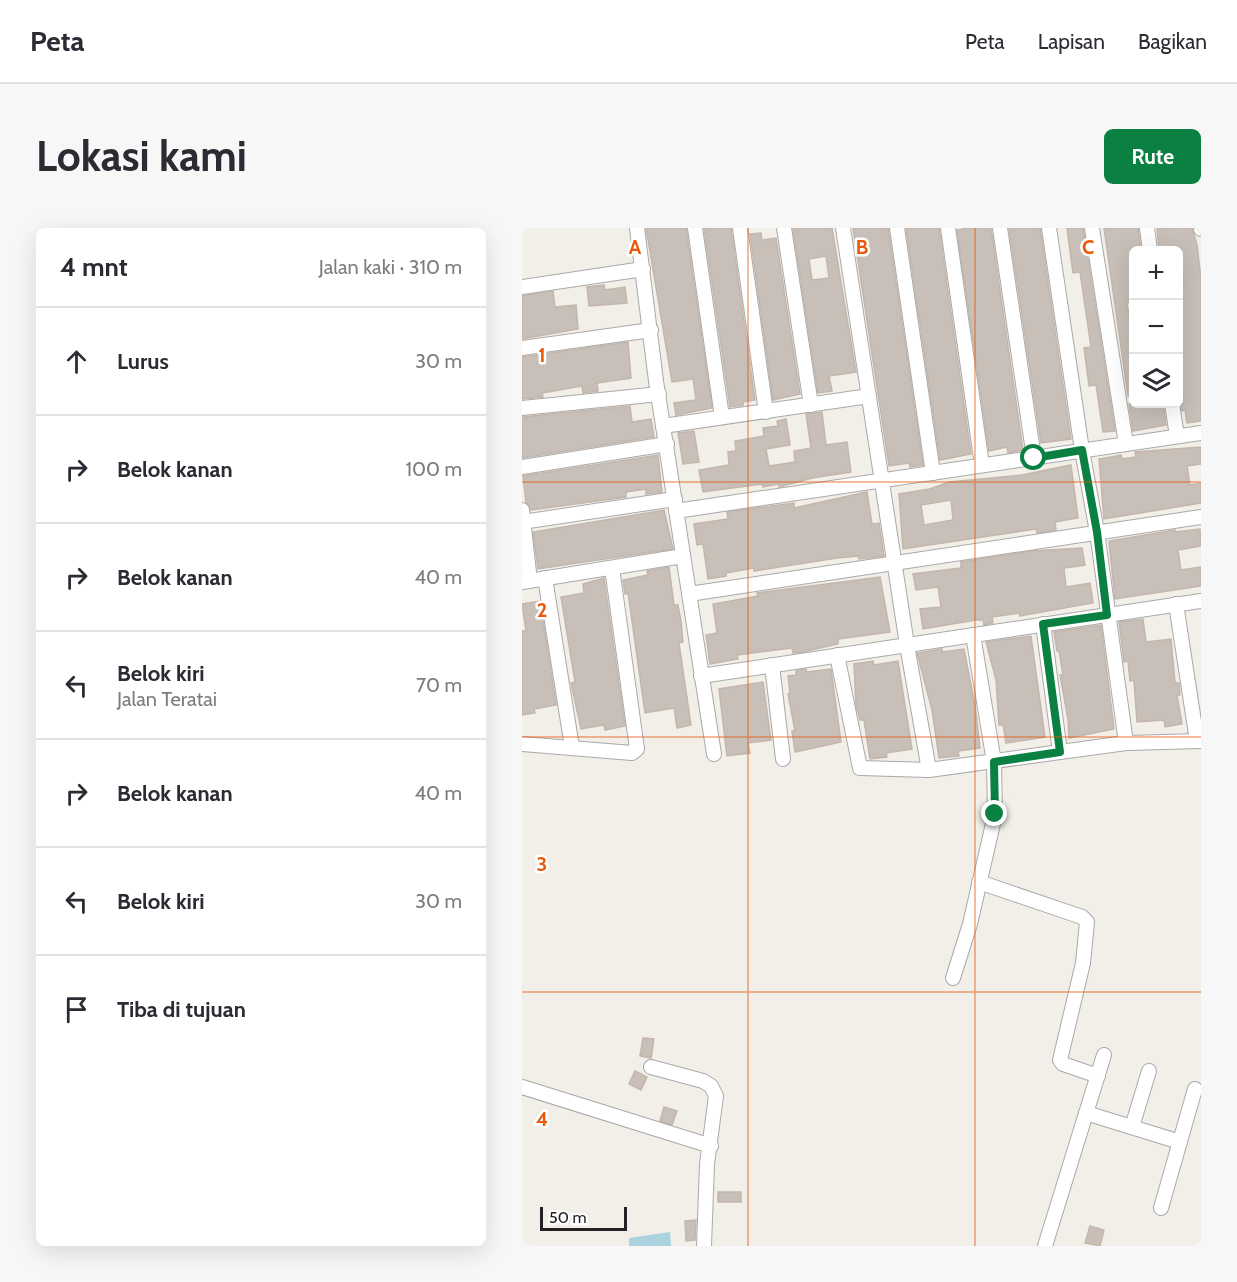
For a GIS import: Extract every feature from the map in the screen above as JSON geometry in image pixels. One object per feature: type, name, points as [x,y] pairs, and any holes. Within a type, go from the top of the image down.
[{"type":"street","points":[[637,228],[663,426],[714,754]]},
{"type":"street","points":[[695,228],[722,417]]},
{"type":"street","points":[[740,228],[766,412]]},
{"type":"street","points":[[784,228],[812,405]]},
{"type":"street","points":[[843,228],[907,645],[929,770]]},
{"type":"street","points":[[897,228],[933,473]]},
{"type":"street","points":[[948,228],[982,465]]},
{"type":"street","points":[[1000,228],[1034,458]]},
{"type":"street","points":[[1049,228],[1082,450],[1097,532],[1126,743]]},
{"type":"street","points":[[1092,228],[1126,444]]},
{"type":"street","points":[[1147,228],[1149,246]]},
{"type":"street","points":[[522,287],[643,269]]},
{"type":"street","points":[[522,348],[651,330]]},
{"type":"street","points":[[522,408],[659,394]]},
{"type":"street","points":[[663,426],[868,396]]},
{"type":"street","points":[[1173,408],[1177,436]]},
{"type":"street","points":[[683,556],[526,582],[523,518],[676,505],[881,480],[1201,433]]},
{"type":"street","points":[[522,467],[667,444]]},
{"type":"street","points":[[689,594],[1201,517]]},
{"type":"street","points":[[522,744],[632,753],[637,749],[612,568]]},
{"type":"street","points":[[545,578],[572,747]]},
{"type":"street","points":[[701,676],[1201,601]]},
{"type":"street","points":[[837,656],[860,768],[929,770],[1126,743],[1199,741],[1176,604]]},
{"type":"street","points":[[1043,624],[1060,752]]},
{"type":"street","points":[[953,978],[995,814],[994,762],[973,635]]},
{"type":"street","points":[[772,665],[783,759]]},
{"type":"street","points":[[979,882],[1088,922],[1083,963],[1060,1060],[1063,1064],[1098,1076]]},
{"type":"street","points":[[1045,1246],[1104,1055]]},
{"type":"street","points":[[651,1067],[703,1081],[711,1086],[716,1096],[707,1164],[704,1246]]},
{"type":"street","points":[[1132,1127],[1149,1071]]},
{"type":"street","points":[[522,1087],[711,1146]]},
{"type":"street","points":[[1161,1208],[1195,1089]]},
{"type":"street","points":[[1086,1113],[1180,1142]]},
{"type":"water","points":[[670,1232],[671,1246],[629,1246],[629,1238]]},
{"type":"building","points":[[646,228],[686,228],[712,408],[676,415],[674,403],[696,400],[693,379],[672,382]]},
{"type":"building","points":[[704,228],[731,228],[755,400],[743,402],[743,405],[730,407]]},
{"type":"building","points":[[793,228],[832,228],[856,372],[829,376],[832,391],[818,393]],"holes":[[[826,256],[829,278],[812,280],[809,259]]]},
{"type":"building","points":[[853,228],[888,228],[923,465],[910,467],[909,463],[889,466]]},
{"type":"building","points":[[906,228],[939,228],[971,454],[940,460]]},
{"type":"building","points":[[991,228],[1023,450],[1008,453],[1007,447],[989,451],[957,230]]},
{"type":"building","points":[[1009,228],[1040,228],[1071,439],[1041,443]]},
{"type":"building","points":[[1067,228],[1083,228],[1115,431],[1103,432],[1096,385],[1089,386],[1084,348],[1091,347],[1080,272],[1073,273]]},
{"type":"building","points":[[1104,228],[1138,228],[1140,246],[1129,246],[1128,396]]},
{"type":"building","points":[[1157,228],[1192,228],[1197,245],[1201,279],[1201,421],[1187,423],[1185,410],[1182,411],[1182,408],[1184,404],[1183,246],[1159,246]]},
{"type":"building","points":[[761,233],[762,240],[776,238],[800,394],[773,400],[750,234]]},
{"type":"building","points":[[604,285],[605,290],[625,287],[627,303],[589,306],[587,287]]},
{"type":"building","points":[[553,291],[555,307],[576,305],[578,329],[522,339],[522,296]]},
{"type":"building","points":[[628,342],[631,378],[597,383],[598,391],[583,393],[582,386],[542,393],[543,397],[522,399],[522,357]]},
{"type":"building","points":[[630,406],[632,422],[651,419],[654,437],[522,458],[522,417]]},
{"type":"building","points":[[1130,408],[1164,408],[1166,425],[1133,431]]},
{"type":"building","points":[[822,412],[826,445],[847,442],[851,472],[812,478],[779,487],[779,484],[763,487],[762,484],[703,492],[699,470],[729,465],[728,452],[736,451],[735,441],[764,436],[763,428],[778,426],[777,421],[786,419],[790,445],[766,449],[769,466],[795,462],[794,451],[811,448],[806,414]]},
{"type":"building","points":[[694,431],[699,462],[683,464],[678,433]]},
{"type":"building","points":[[1201,447],[1201,464],[1187,466],[1190,485],[1201,483],[1201,503],[1104,519],[1099,459],[1121,455],[1122,459],[1136,457],[1135,452]]},
{"type":"building","points":[[658,455],[662,492],[646,494],[646,489],[626,492],[626,497],[531,510],[526,502],[523,476]]},
{"type":"building","points":[[1071,465],[1078,518],[1055,522],[1056,530],[1037,533],[1036,529],[903,549],[899,494],[930,489],[949,482],[1022,475]],"holes":[[[951,500],[953,520],[924,525],[921,505]]]},
{"type":"building","points":[[867,492],[872,524],[879,523],[884,556],[859,559],[858,556],[837,558],[754,571],[754,568],[708,579],[703,544],[697,545],[694,524],[728,519],[727,512],[794,503],[794,508]]},
{"type":"building","points":[[664,510],[673,549],[538,569],[533,532]]},
{"type":"building","points":[[1200,529],[1201,546],[1178,550],[1181,570],[1201,567],[1201,586],[1115,599],[1109,541],[1175,530],[1175,532]]},
{"type":"building","points":[[1082,548],[1085,565],[1064,568],[1066,587],[1090,583],[1093,603],[1020,616],[1019,613],[992,617],[993,623],[984,625],[983,620],[976,620],[923,629],[920,609],[941,607],[938,587],[916,590],[913,574],[961,568],[961,562],[1032,551]]},
{"type":"building","points":[[669,567],[674,605],[678,605],[681,621],[683,642],[679,643],[691,725],[677,728],[674,708],[645,713],[628,593],[625,594],[623,580],[648,575],[647,571]]},
{"type":"building","points":[[880,577],[890,632],[838,639],[838,644],[803,652],[793,653],[792,648],[737,655],[738,659],[710,664],[706,635],[717,633],[713,604],[758,596],[757,593]]},
{"type":"building","points":[[604,578],[625,726],[605,730],[604,725],[581,729],[571,683],[575,682],[561,597],[584,593],[583,584]]},
{"type":"building","points":[[540,601],[556,705],[534,709],[535,713],[522,715],[522,631],[526,631],[522,604]]},
{"type":"building","points":[[1143,619],[1146,642],[1171,639],[1175,683],[1179,683],[1180,695],[1177,695],[1182,724],[1165,727],[1164,720],[1137,722],[1134,680],[1130,681],[1128,661],[1124,662],[1119,622]]},
{"type":"building","points":[[1101,625],[1114,729],[1069,738],[1060,675],[1063,675],[1054,632]]},
{"type":"building","points":[[1031,636],[1045,737],[1006,743],[1003,725],[999,725],[996,680],[986,642]]},
{"type":"building","points":[[942,649],[942,652],[964,649],[975,705],[980,748],[958,751],[959,756],[939,758],[932,710],[917,653]]},
{"type":"building","points":[[873,661],[874,665],[898,661],[912,749],[886,753],[887,757],[870,759],[864,720],[860,720],[856,705],[854,664]]},
{"type":"building","points":[[806,669],[806,672],[831,669],[841,742],[795,752],[792,731],[795,731],[788,694],[790,693],[788,676],[796,675],[796,671]]},
{"type":"building","points":[[763,682],[771,740],[748,743],[750,753],[727,756],[719,689]]},
{"type":"building","points":[[643,1038],[654,1039],[651,1058],[640,1056]]},
{"type":"building","points":[[635,1071],[647,1077],[641,1090],[629,1084]]},
{"type":"building","points":[[664,1107],[677,1111],[672,1125],[660,1121]]},
{"type":"building","points":[[718,1192],[741,1192],[741,1202],[718,1202]]},
{"type":"building","points":[[696,1220],[695,1240],[686,1241],[685,1221]]},
{"type":"building","points":[[1090,1226],[1104,1230],[1100,1246],[1085,1243]]},
{"type":"route","points":[[995,814],[994,762],[1060,752],[1043,624],[1107,615],[1097,532],[1082,450],[1034,458]]}]
